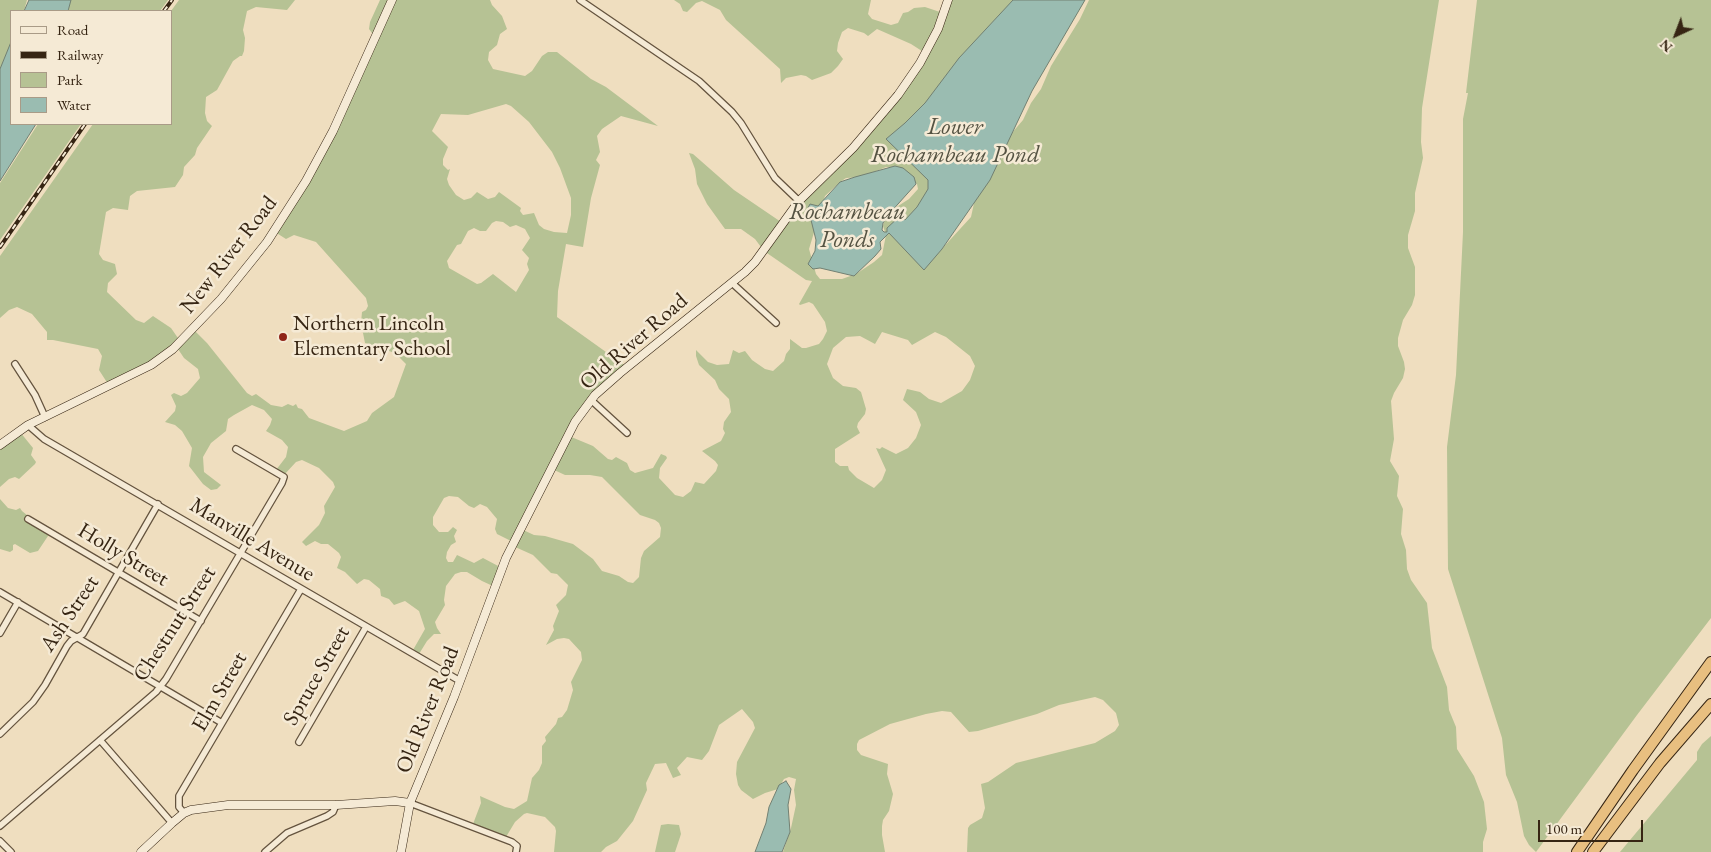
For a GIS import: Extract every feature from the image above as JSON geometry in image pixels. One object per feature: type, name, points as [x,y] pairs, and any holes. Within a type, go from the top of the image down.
[{"type":"highway","points":[[1577,852],[1711,662]]},
{"type":"highway","points":[[1593,852],[1660,763],[1711,704]]},
{"type":"main road","name":"New River Road","points":[[0,445],[28,426],[157,361],[173,349],[191,331],[243,273],[284,218],[333,132],[392,0]]},
{"type":"main road","name":"Old River Road","points":[[401,852],[410,803],[460,681],[506,558],[575,422],[591,400],[628,366],[732,283],[755,262],[799,201],[853,148],[898,95],[920,62],[938,29],[948,0]]},
{"type":"main road","points":[[142,852],[172,823],[191,810],[228,805],[336,805],[395,801],[410,803]]},
{"type":"street","points":[[581,0],[699,81],[732,112],[741,123],[775,178],[799,201]]},
{"type":"street","points":[[732,283],[776,324]]},
{"type":"street","points":[[15,364],[35,395],[45,417]]},
{"type":"street","points":[[591,400],[627,433]]},
{"type":"street","name":"Manville Avenue","points":[[28,426],[44,439],[460,681]]},
{"type":"street","name":"Chestnut Street","points":[[0,826],[161,686],[284,478],[236,449]]},
{"type":"street","name":"Ash Street","points":[[0,734],[33,702],[68,646],[82,634],[158,504]]},
{"type":"street","name":"Holly Street","points":[[28,519],[201,621]]},
{"type":"street","name":"Elm Street","points":[[184,813],[179,807],[179,796],[301,589]]},
{"type":"street","points":[[0,592],[222,723]]},
{"type":"street","points":[[0,633],[18,602]]},
{"type":"street","name":"Spruce Street","points":[[299,742],[366,627]]},
{"type":"street","points":[[100,740],[172,823]]},
{"type":"street","points":[[410,803],[512,842],[517,849]]},
{"type":"street","points":[[265,852],[287,833],[327,816],[333,812],[336,805]]},
{"type":"street","points":[[0,841],[11,852]]},
{"type":"green space","points":[[0,0],[27,0],[24,10],[10,10],[10,55],[0,72]]},
{"type":"green space","points":[[69,0],[168,0],[161,10],[69,10]]},
{"type":"green space","points":[[179,0],[295,0],[287,10],[256,7],[247,11],[243,30],[245,38],[244,51],[242,56],[233,61],[217,90],[206,97],[205,113],[207,121],[212,126],[197,148],[195,155],[184,167],[183,175],[175,187],[137,191],[130,196],[128,210],[113,208],[106,212],[99,254],[103,260],[115,264],[117,274],[108,283],[107,292],[136,320],[144,323],[153,316],[171,328],[180,341],[194,330],[207,343],[247,393],[252,396],[256,394],[271,405],[282,407],[288,404],[293,406],[296,404],[309,418],[344,431],[367,421],[372,413],[394,397],[406,364],[395,353],[365,343],[361,323],[362,312],[368,306],[366,298],[316,242],[294,235],[286,239],[275,232],[300,192],[375,37],[369,29],[370,22],[380,0],[490,0],[502,16],[507,29],[500,34],[497,45],[489,52],[488,60],[493,69],[525,76],[532,71],[542,56],[548,52],[557,52],[591,79],[606,87],[658,126],[621,116],[602,129],[597,136],[600,152],[596,160],[600,165],[591,198],[583,247],[566,244],[558,291],[557,317],[627,367],[598,394],[569,436],[593,446],[608,459],[612,460],[616,457],[627,463],[630,470],[635,473],[653,468],[661,454],[666,456],[667,458],[660,468],[659,478],[675,495],[683,497],[691,491],[695,482],[704,484],[716,471],[718,465],[702,451],[721,441],[725,433],[723,429],[724,422],[731,412],[729,399],[719,389],[715,380],[699,365],[696,350],[708,362],[717,365],[729,364],[733,350],[739,353],[745,351],[752,360],[765,369],[773,371],[784,361],[790,349],[790,339],[802,348],[806,348],[819,344],[827,331],[825,322],[813,304],[809,302],[799,304],[812,281],[806,280],[764,251],[755,239],[741,229],[725,229],[707,204],[697,184],[695,169],[689,153],[693,154],[734,190],[784,224],[803,200],[897,96],[925,53],[911,44],[877,29],[868,36],[848,28],[842,32],[838,43],[837,51],[843,59],[831,73],[812,80],[801,75],[786,78],[781,83],[780,69],[726,20],[720,10],[702,1],[696,3],[687,12],[683,11],[680,4],[674,0],[871,0],[868,14],[872,19],[891,25],[898,23],[903,13],[914,8],[925,7],[943,13],[948,0],[1015,0],[990,25],[937,188],[908,219],[903,218],[898,221],[920,262],[938,253],[971,217],[978,185],[999,148],[1023,120],[1089,0],[1439,0],[1422,108],[1421,142],[1423,158],[1415,193],[1415,211],[1408,235],[1408,248],[1415,267],[1415,295],[1412,305],[1403,320],[1398,338],[1398,346],[1405,369],[1403,378],[1391,401],[1394,439],[1390,461],[1399,476],[1397,496],[1403,509],[1401,534],[1406,550],[1407,569],[1411,580],[1427,603],[1432,648],[1447,687],[1449,710],[1456,727],[1457,749],[1474,776],[1484,802],[1487,829],[1483,842],[1483,852],[967,852],[968,828],[982,818],[985,808],[981,784],[988,782],[1016,763],[1095,743],[1115,731],[1119,725],[1116,713],[1103,700],[1095,697],[1059,705],[1037,714],[969,732],[951,712],[942,711],[890,724],[859,740],[857,750],[861,755],[888,764],[887,774],[893,794],[889,811],[883,820],[882,826],[885,852],[783,852],[796,805],[794,790],[796,779],[789,777],[784,779],[778,789],[753,799],[741,790],[736,774],[737,762],[755,728],[753,722],[742,709],[719,725],[709,751],[702,760],[687,757],[677,768],[681,775],[673,778],[666,763],[655,764],[646,783],[647,790],[633,821],[617,841],[601,852],[554,852],[555,827],[545,817],[527,813],[515,822],[506,837],[473,824],[481,803],[480,796],[514,809],[527,801],[532,778],[542,763],[542,746],[546,741],[545,737],[556,724],[558,718],[562,717],[567,710],[573,690],[571,682],[582,660],[581,652],[569,639],[564,638],[557,639],[546,645],[554,630],[553,626],[559,611],[556,605],[566,595],[568,585],[557,574],[551,573],[533,555],[513,546],[513,542],[497,534],[495,529],[497,519],[487,507],[480,504],[474,508],[458,497],[449,496],[444,498],[433,517],[433,525],[439,532],[448,532],[453,527],[457,530],[454,536],[456,542],[451,545],[447,552],[446,558],[448,562],[453,562],[457,555],[474,563],[483,558],[500,567],[495,587],[467,572],[455,574],[446,586],[445,605],[435,622],[441,634],[434,634],[419,654],[413,650],[425,629],[419,611],[405,601],[394,605],[389,599],[381,596],[380,589],[369,580],[364,579],[357,584],[345,572],[337,568],[341,557],[328,544],[321,544],[315,541],[306,546],[302,542],[319,525],[325,513],[324,506],[335,487],[333,482],[319,468],[302,460],[296,462],[284,475],[276,470],[286,457],[288,447],[282,440],[266,431],[272,419],[264,410],[252,405],[234,415],[228,419],[226,431],[211,443],[203,457],[204,472],[221,485],[217,489],[211,490],[203,484],[189,466],[192,448],[182,431],[175,425],[165,422],[175,411],[176,406],[171,395],[174,393],[181,396],[187,393],[200,378],[198,369],[184,358],[176,346],[151,364],[108,384],[99,370],[102,356],[98,349],[47,340],[47,332],[32,314],[17,307],[9,310],[0,318],[0,256],[92,125],[172,125],[172,10]],"holes":[[[506,104],[511,106],[529,122],[552,152],[560,168],[571,198],[571,215],[567,233],[544,229],[539,225],[534,213],[523,215],[520,211],[521,208],[499,192],[495,197],[488,199],[477,192],[471,198],[464,200],[456,195],[449,185],[447,179],[450,169],[448,170],[443,165],[443,159],[448,147],[432,131],[441,114],[468,115]],[[886,167],[898,168],[905,172],[917,184],[918,189],[909,199],[895,208],[885,218],[883,226],[886,235],[882,255],[856,274],[842,279],[820,279],[816,274],[809,249],[825,196],[846,178],[862,177]],[[496,221],[503,222],[510,227],[516,225],[525,229],[530,238],[522,250],[529,258],[527,264],[529,270],[516,292],[493,274],[477,284],[449,268],[447,261],[457,245],[461,244],[468,231],[474,228],[486,231]],[[882,332],[908,340],[912,345],[935,332],[946,337],[970,356],[975,366],[970,380],[962,391],[941,403],[929,399],[920,392],[907,389],[903,400],[916,412],[921,425],[916,438],[908,448],[896,454],[882,447],[880,449],[876,448],[886,470],[882,480],[874,488],[857,478],[849,470],[848,466],[840,466],[835,462],[835,449],[860,433],[857,427],[866,409],[861,392],[856,388],[843,386],[833,378],[827,364],[833,348],[846,337],[860,336],[875,344]],[[552,469],[565,475],[602,477],[640,515],[655,520],[661,528],[660,537],[644,551],[641,558],[639,577],[633,583],[602,571],[593,559],[573,544],[534,535],[521,529]]]},
{"type":"green space","points":[[1477,0],[1711,0],[1711,618],[1536,852],[1524,836],[1517,802],[1506,775],[1502,738],[1448,569],[1447,447],[1456,375],[1463,232],[1463,119],[1468,93],[1466,93]]},
{"type":"green space","points":[[37,125],[80,125],[0,240],[0,183]]},
{"type":"green space","points":[[20,432],[33,448],[31,455],[36,462],[19,479],[15,477],[9,479],[0,487],[0,446]]},
{"type":"green space","points":[[0,499],[8,508],[16,510],[20,508],[33,520],[52,530],[38,551],[30,553],[15,544],[10,552],[0,549]]},
{"type":"green space","points":[[1711,736],[1711,852],[1620,852],[1697,760],[1697,752],[1702,744]]},
{"type":"green space","points":[[661,825],[679,825],[681,834],[675,852],[655,852]]},
{"type":"water","points":[[29,0],[71,0],[68,10],[24,10]]},
{"type":"water","name":"Lower Rochambeau Pond","points":[[1013,0],[1085,0],[1032,91],[990,180],[942,249],[924,270],[889,233],[880,242],[881,249],[854,276],[820,268],[813,269],[808,264],[815,251],[816,240],[811,220],[815,213],[808,208],[810,204],[818,206],[840,182],[895,166],[903,168],[914,177],[916,184],[883,223],[882,230],[884,232],[887,232],[887,228],[900,216],[905,220],[917,207],[928,189],[928,180],[886,139],[925,103],[959,58]]},
{"type":"water","points":[[10,44],[10,125],[35,125],[0,181],[0,69]]},
{"type":"water","points":[[786,781],[791,789],[788,805],[790,832],[782,852],[755,852],[766,823],[769,807],[779,785]]},
{"type":"railway","points":[[165,10],[172,0]]},
{"type":"railway","points":[[0,247],[84,125]]},
{"type":"place","name":"Northern Lincoln Elementary School","points":[[283,337]]},
{"type":"water label","name":"Rochambeau Ponds","points":[[847,226]]}]
